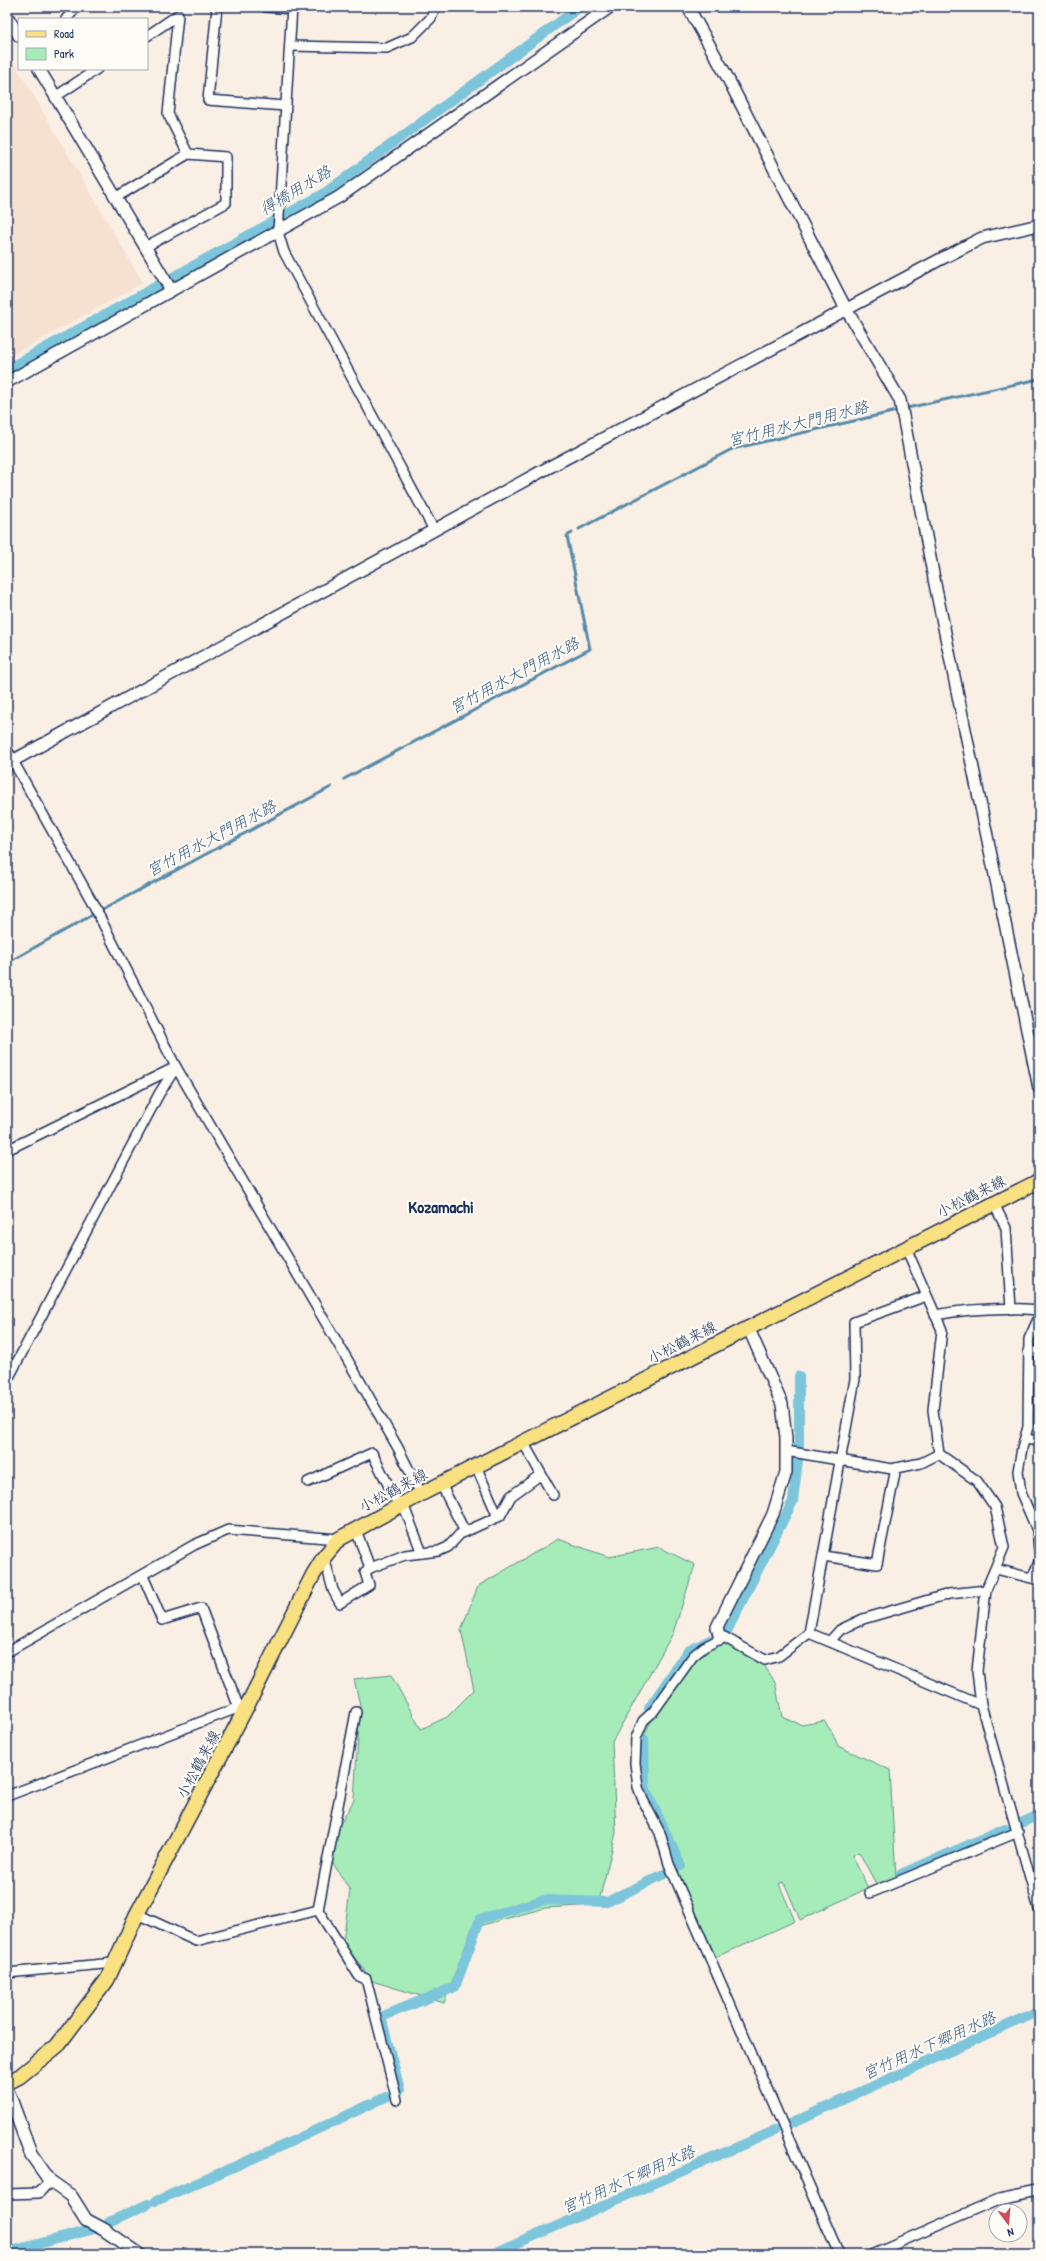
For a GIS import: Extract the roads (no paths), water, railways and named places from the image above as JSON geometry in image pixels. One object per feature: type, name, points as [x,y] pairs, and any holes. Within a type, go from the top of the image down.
[{"type":"main road","name":"小松鶴来線","points":[[7,2083],[20,2076],[57,2046],[107,1980],[137,1914],[244,1706],[324,1557],[339,1539],[476,1466],[1039,1181]]},
{"type":"main road","points":[[7,2088],[31,2154],[50,2181],[71,2196],[86,2220],[103,2229],[139,2254]]},
{"type":"street","points":[[67,18],[77,7]]},
{"type":"street","points":[[217,7],[208,100],[285,106]]},
{"type":"street","points":[[266,7],[292,8],[285,106],[279,228],[284,252],[434,530]]},
{"type":"street","points":[[290,46],[387,48],[412,37],[431,18],[435,7]]},
{"type":"street","points":[[7,382],[167,283],[339,197],[610,7]]},
{"type":"street","points":[[688,7],[725,73],[846,309],[900,400],[936,589],[1039,1088]]},
{"type":"street","points":[[148,35],[178,15],[168,114],[188,154]]},
{"type":"street","points":[[7,16],[18,34]]},
{"type":"street","points":[[40,70],[167,283]]},
{"type":"street","points":[[55,97],[96,70]]},
{"type":"street","points":[[115,198],[188,154],[226,157],[226,203],[145,247]]},
{"type":"street","points":[[422,1494],[357,1376],[176,1068],[91,900],[9,759],[846,309],[982,238],[1039,225]]},
{"type":"street","points":[[7,1150],[176,1068]]},
{"type":"street","points":[[7,1381],[159,1094],[176,1068]]},
{"type":"street","points":[[994,1204],[1006,1228],[1008,1242],[1007,1270],[1011,1309]]},
{"type":"street","points":[[906,1248],[942,1330],[933,1410],[939,1454],[977,1481],[995,1507],[1004,1547],[986,1590],[977,1671],[981,1705],[1039,1909]]},
{"type":"street","points":[[839,2254],[669,1864],[660,1833],[643,1800],[638,1787],[635,1763],[636,1738],[643,1721],[653,1712],[693,1656],[720,1638],[724,1637],[765,1660],[779,1656],[809,1633],[855,1379],[854,1322],[926,1296]]},
{"type":"street","points":[[935,1315],[964,1310],[1039,1310]]},
{"type":"street","points":[[1039,1317],[1029,1339],[1028,1427],[1024,1438],[1018,1471],[1021,1493],[1037,1530],[1039,1550]]},
{"type":"street","points":[[720,1638],[717,1627],[773,1514],[786,1472],[786,1450],[782,1404],[748,1327]]},
{"type":"street","points":[[1028,1351],[1039,1352]]},
{"type":"street","points":[[1024,1438],[1039,1442]]},
{"type":"street","points":[[523,1442],[540,1475],[553,1495]]},
{"type":"street","points":[[786,1450],[840,1461],[896,1468],[921,1463],[939,1454]]},
{"type":"street","points":[[308,1482],[372,1454],[401,1505],[422,1553]]},
{"type":"street","points":[[476,1466],[498,1517]]},
{"type":"street","points":[[823,1556],[877,1564],[896,1468]]},
{"type":"street","points":[[324,1557],[334,1590],[340,1603],[369,1585],[366,1572],[370,1568],[405,1555],[439,1551],[448,1547],[465,1532],[498,1517],[511,1496],[540,1475]]},
{"type":"street","points":[[441,1484],[465,1532]]},
{"type":"street","points":[[7,1652],[143,1576],[194,1545],[228,1530],[339,1539]]},
{"type":"street","points":[[356,1530],[370,1568]]},
{"type":"street","points":[[996,1569],[1036,1579],[1039,1562]]},
{"type":"street","points":[[7,1796],[244,1706],[201,1608],[162,1620],[143,1576]]},
{"type":"street","points":[[830,1641],[840,1630],[863,1619],[949,1594],[986,1590]]},
{"type":"street","points":[[809,1633],[981,1705]]},
{"type":"street","points":[[356,1712],[318,1910],[360,1976],[366,1979],[397,2100]]},
{"type":"street","points":[[870,1893],[1018,1832]]},
{"type":"street","points":[[137,1914],[196,1941],[318,1910]]},
{"type":"street","points":[[7,1973],[114,1963]]},
{"type":"street","points":[[7,2194],[39,2193],[50,2181]]},
{"type":"street","points":[[872,2254],[999,2199],[1039,2191]]},
{"type":"waterway","name":"得橋用水路","points":[[7,369],[323,194],[580,7]]},
{"type":"waterway","name":"宮竹用水大門用水路","points":[[907,408],[1039,379]]},
{"type":"waterway","name":"宮竹用水大門用水路","points":[[579,529],[732,449],[897,411]]},
{"type":"waterway","name":"宮竹用水大門用水路","points":[[344,779],[590,649],[567,536],[572,533]]},
{"type":"waterway","name":"宮竹用水大門用水路","points":[[102,910],[331,787]]},
{"type":"waterway","name":"宮竹用水大門用水路","points":[[7,963],[92,915]]},
{"type":"waterway","points":[[799,1376],[799,1448]]},
{"type":"waterway","points":[[727,1631],[793,1501],[798,1460]]},
{"type":"waterway","points":[[649,1708],[688,1651],[710,1640]]},
{"type":"waterway","points":[[644,1739],[645,1788],[681,1866]]},
{"type":"waterway","points":[[1023,1822],[1039,1815]]},
{"type":"waterway","points":[[901,1874],[1005,1829]]},
{"type":"waterway","points":[[400,2090],[381,2017],[455,1987],[480,1919],[543,1900],[607,1902],[666,1873]]},
{"type":"waterway","name":"宮竹用水下郷用水路","points":[[787,2125],[1039,2011]]},
{"type":"waterway","points":[[156,2201],[286,2144],[386,2097]]},
{"type":"waterway","name":"宮竹用水下郷用水路","points":[[493,2254],[774,2131]]},
{"type":"waterway","points":[[109,2222],[148,2204]]},
{"type":"waterway","points":[[7,2252],[91,2230]]},
{"type":"district","name":"Kozamachi","points":[[441,1206]]}]
